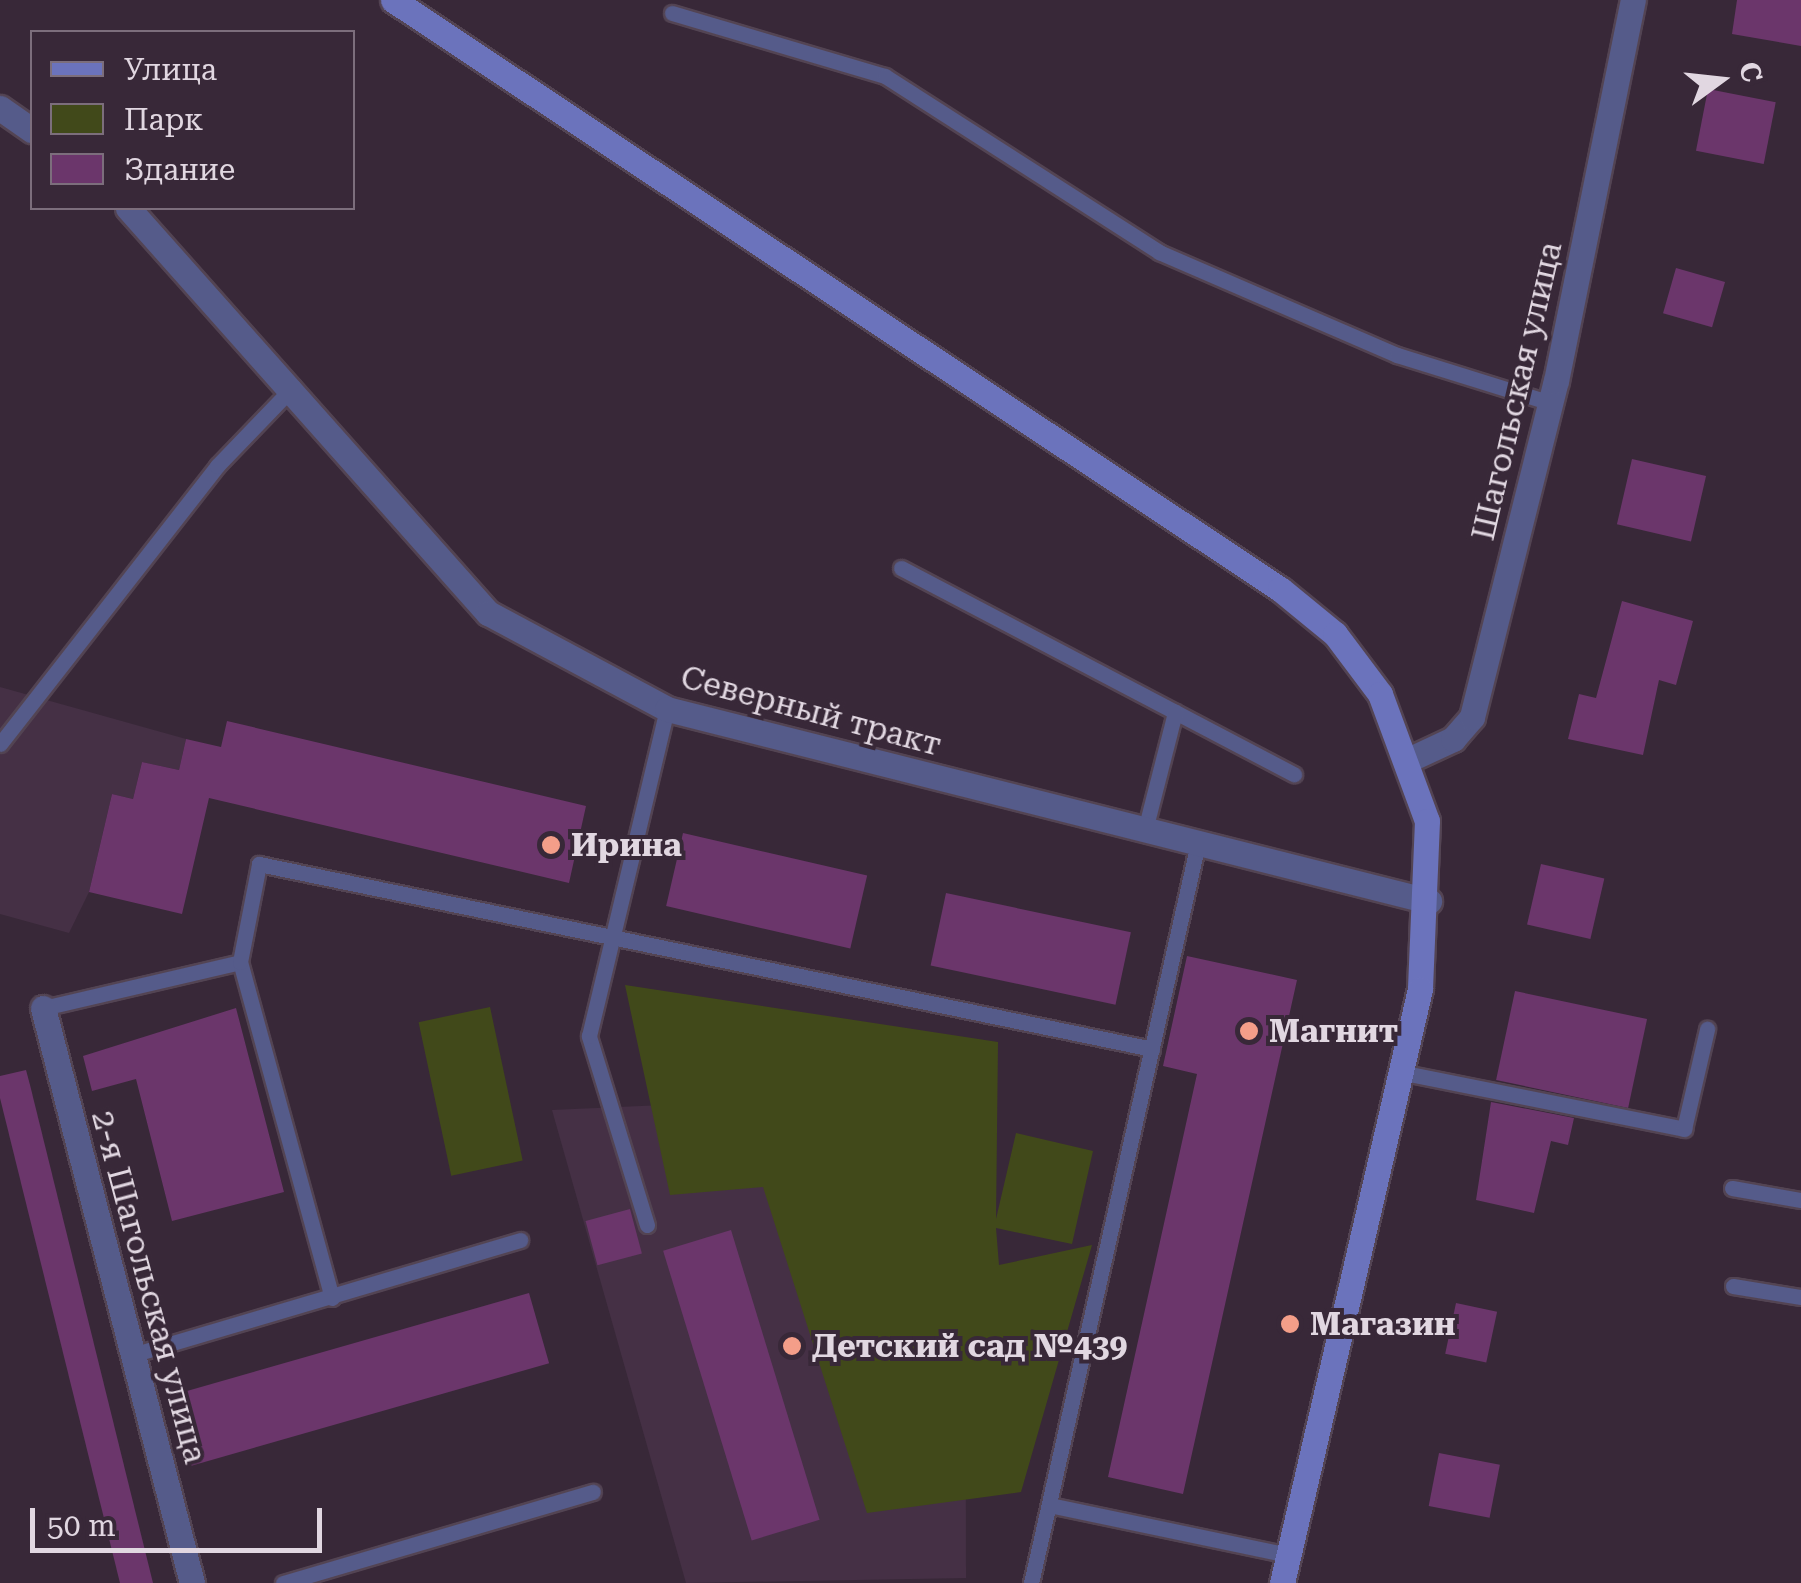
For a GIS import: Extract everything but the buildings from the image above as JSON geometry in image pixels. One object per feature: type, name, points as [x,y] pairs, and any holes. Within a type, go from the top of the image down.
[{"type":"main road","points":[[393,0],[1280,589],[1335,634],[1380,694],[1408,760],[1426,822],[1429,901],[1400,1072],[1282,1583]]},
{"type":"street","name":"Шагольская улица","points":[[1408,760],[1453,739],[1472,717],[1551,403],[1632,0]]},
{"type":"street","points":[[0,108],[30,129]]},
{"type":"street","name":"Северный тракт","points":[[130,210],[292,387],[380,499],[488,613],[666,709],[1429,901]]},
{"type":"street","name":"2-я Шагольская улица","points":[[43,1008],[192,1583]]},
{"type":"lane","points":[[672,13],[885,76],[1159,252],[1397,355],[1551,403]]},
{"type":"lane","points":[[0,744],[218,466],[292,387]]},
{"type":"lane","points":[[901,568],[1294,774]]},
{"type":"lane","points":[[648,1225],[589,1036],[666,709]]},
{"type":"lane","points":[[1145,830],[1175,712]]},
{"type":"lane","points":[[1030,1583],[1198,843]]},
{"type":"lane","points":[[332,1298],[240,962],[259,864],[613,934],[1152,1049]]},
{"type":"lane","points":[[43,1008],[240,962]]},
{"type":"lane","points":[[1400,1072],[1684,1128],[1707,1029]]},
{"type":"lane","points":[[1732,1188],[1801,1200]]},
{"type":"lane","points":[[132,1355],[520,1240]]},
{"type":"lane","points":[[1733,1286],[1801,1296]]},
{"type":"lane","points":[[284,1583],[593,1492]]},
{"type":"lane","points":[[1049,1505],[1289,1555]]},
{"type":"shaded area","points":[[0,687],[186,739],[179,770],[142,762],[133,799],[112,794],[89,892],[69,933],[0,914]]},
{"type":"shaded area","name":"Детский сад №439","points":[[865,1096],[965,1115],[966,1578],[686,1583],[552,1110]]},
{"type":"green space","points":[[625,985],[998,1042],[996,1219],[1016,1133],[1093,1151],[1072,1244],[996,1228],[999,1265],[1092,1245],[1021,1492],[867,1513],[763,1187],[670,1195]]},
{"type":"green space","points":[[490,1007],[523,1161],[451,1176],[419,1022]]},
{"type":"place","name":"Ирина","points":[[551,845]]},
{"type":"place","name":"Магнит","points":[[1249,1031]]},
{"type":"place","name":"Магазин","points":[[1290,1324]]},
{"type":"place","name":"Детский сад №439","points":[[792,1346]]}]
